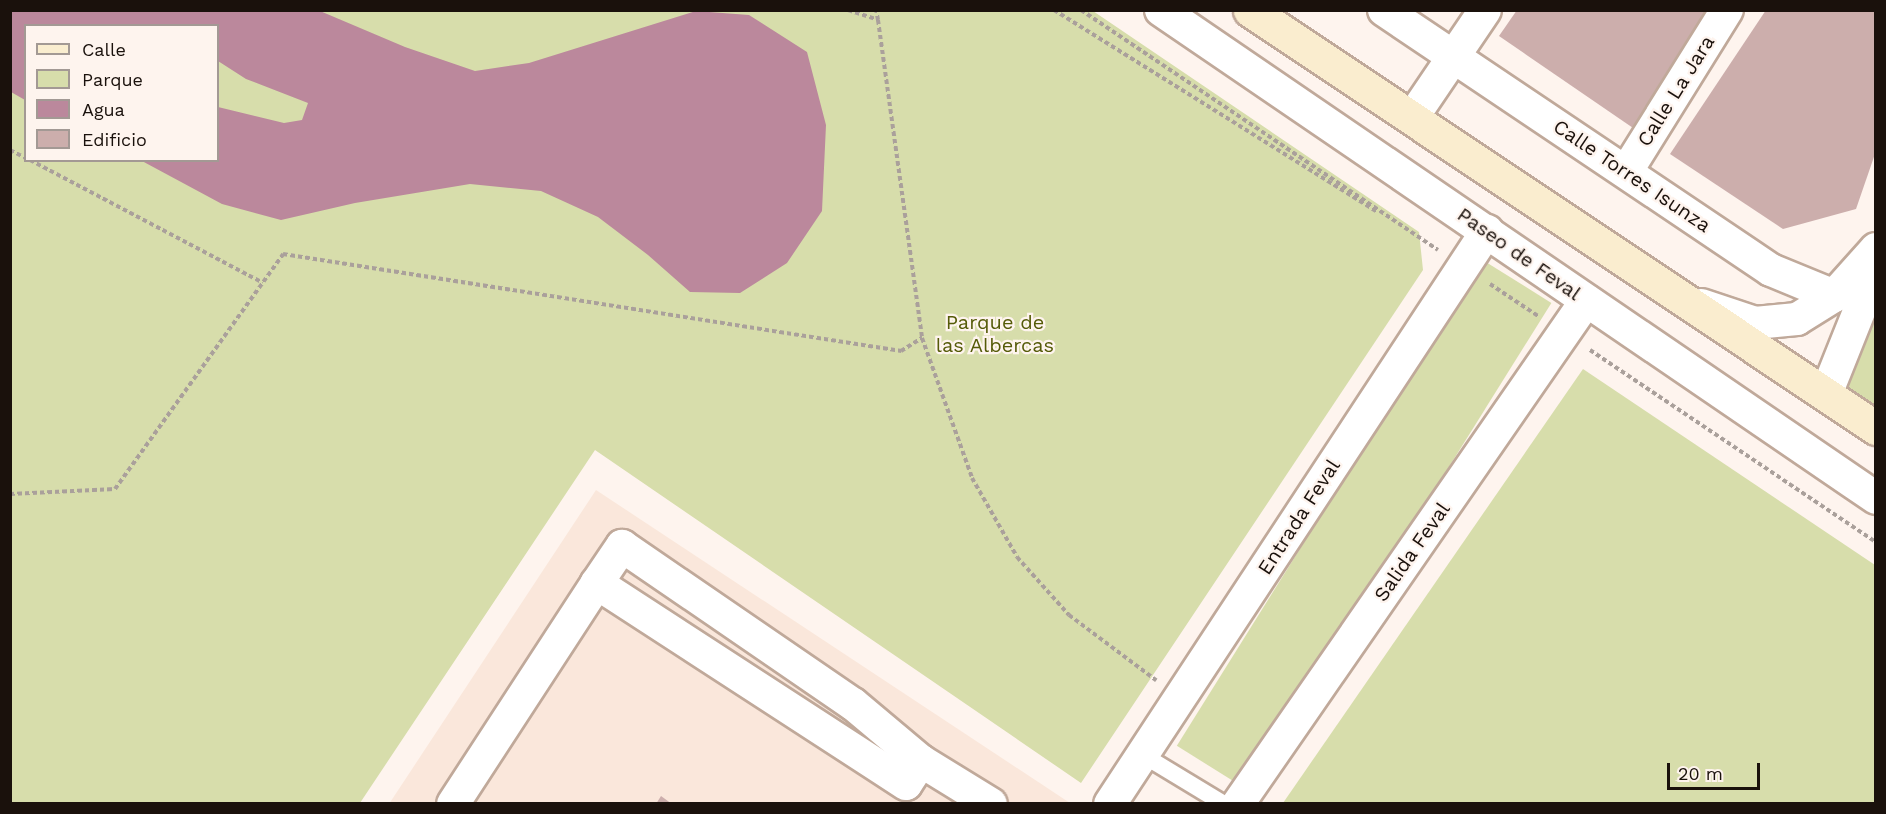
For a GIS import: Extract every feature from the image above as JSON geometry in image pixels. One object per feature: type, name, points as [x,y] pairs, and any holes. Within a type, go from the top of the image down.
[{"type":"main road","points":[[1250,10],[1875,428]]},
{"type":"street","name":"Paseo de Feval","points":[[1161,10],[1488,231],[1586,301],[1867,486]]},
{"type":"street","name":"Calle Torres Isunza","points":[[1384,10],[1771,270],[1834,296]]},
{"type":"street","points":[[1412,118],[1485,10]]},
{"type":"street","name":"Calle La Jara","points":[[1626,172],[1727,10]]},
{"type":"street","name":"Entrada Feval","points":[[1110,804],[1488,231]]},
{"type":"street","points":[[1684,299],[1755,323],[1797,319],[1834,296],[1875,249]]},
{"type":"street","points":[[1826,394],[1875,268]]},
{"type":"street","name":"Salida Feval","points":[[1238,804],[1586,301]]},
{"type":"street","points":[[453,804],[622,546],[853,704],[921,761],[991,804]]},
{"type":"street","points":[[597,583],[906,784],[921,761]]},
{"type":"lane","points":[[833,736],[853,704]]},
{"type":"lane","points":[[1143,755],[1224,804]]},
{"type":"path","points":[[848,10],[878,20]]},
{"type":"path","points":[[876,10],[922,338],[972,478],[1017,557],[1070,615],[1180,699]]},
{"type":"path","points":[[1054,10],[1463,266]]},
{"type":"path","points":[[1082,10],[1875,542]]},
{"type":"path","points":[[10,150],[24,157]]},
{"type":"path","points":[[34,162],[263,283]]},
{"type":"path","points":[[10,494],[115,489],[283,254],[901,351],[922,338]]},
{"type":"shaded area","points":[[596,490],[1070,803],[389,804]]},
{"type":"green space","name":"Parque de las Albercas","points":[[10,11],[1093,11],[1419,232],[1423,270],[1081,783],[595,450],[360,803],[11,803]]},
{"type":"green space","points":[[1481,259],[1551,303],[1247,790],[1177,746]]},
{"type":"green space","points":[[1875,295],[1875,410],[1846,389],[1841,377]]},
{"type":"green space","points":[[1583,369],[1875,565],[1875,803],[1283,803]]},
{"type":"water","points":[[10,11],[320,11],[405,47],[475,71],[529,63],[696,11],[749,15],[807,52],[826,125],[822,211],[787,263],[740,293],[690,292],[648,255],[598,217],[541,191],[470,184],[355,203],[281,220],[222,204],[144,162],[219,162],[219,107],[284,123],[302,120],[308,103],[246,79],[219,62],[219,24],[24,24],[24,99],[11,92]]},
{"type":"building","points":[[1517,10],[1715,10],[1636,130],[1499,36]]},
{"type":"building","points":[[1766,10],[1876,10],[1876,151],[1856,209],[1783,229],[1670,154]]},
{"type":"building","points":[[661,796],[672,804],[656,804]]}]
